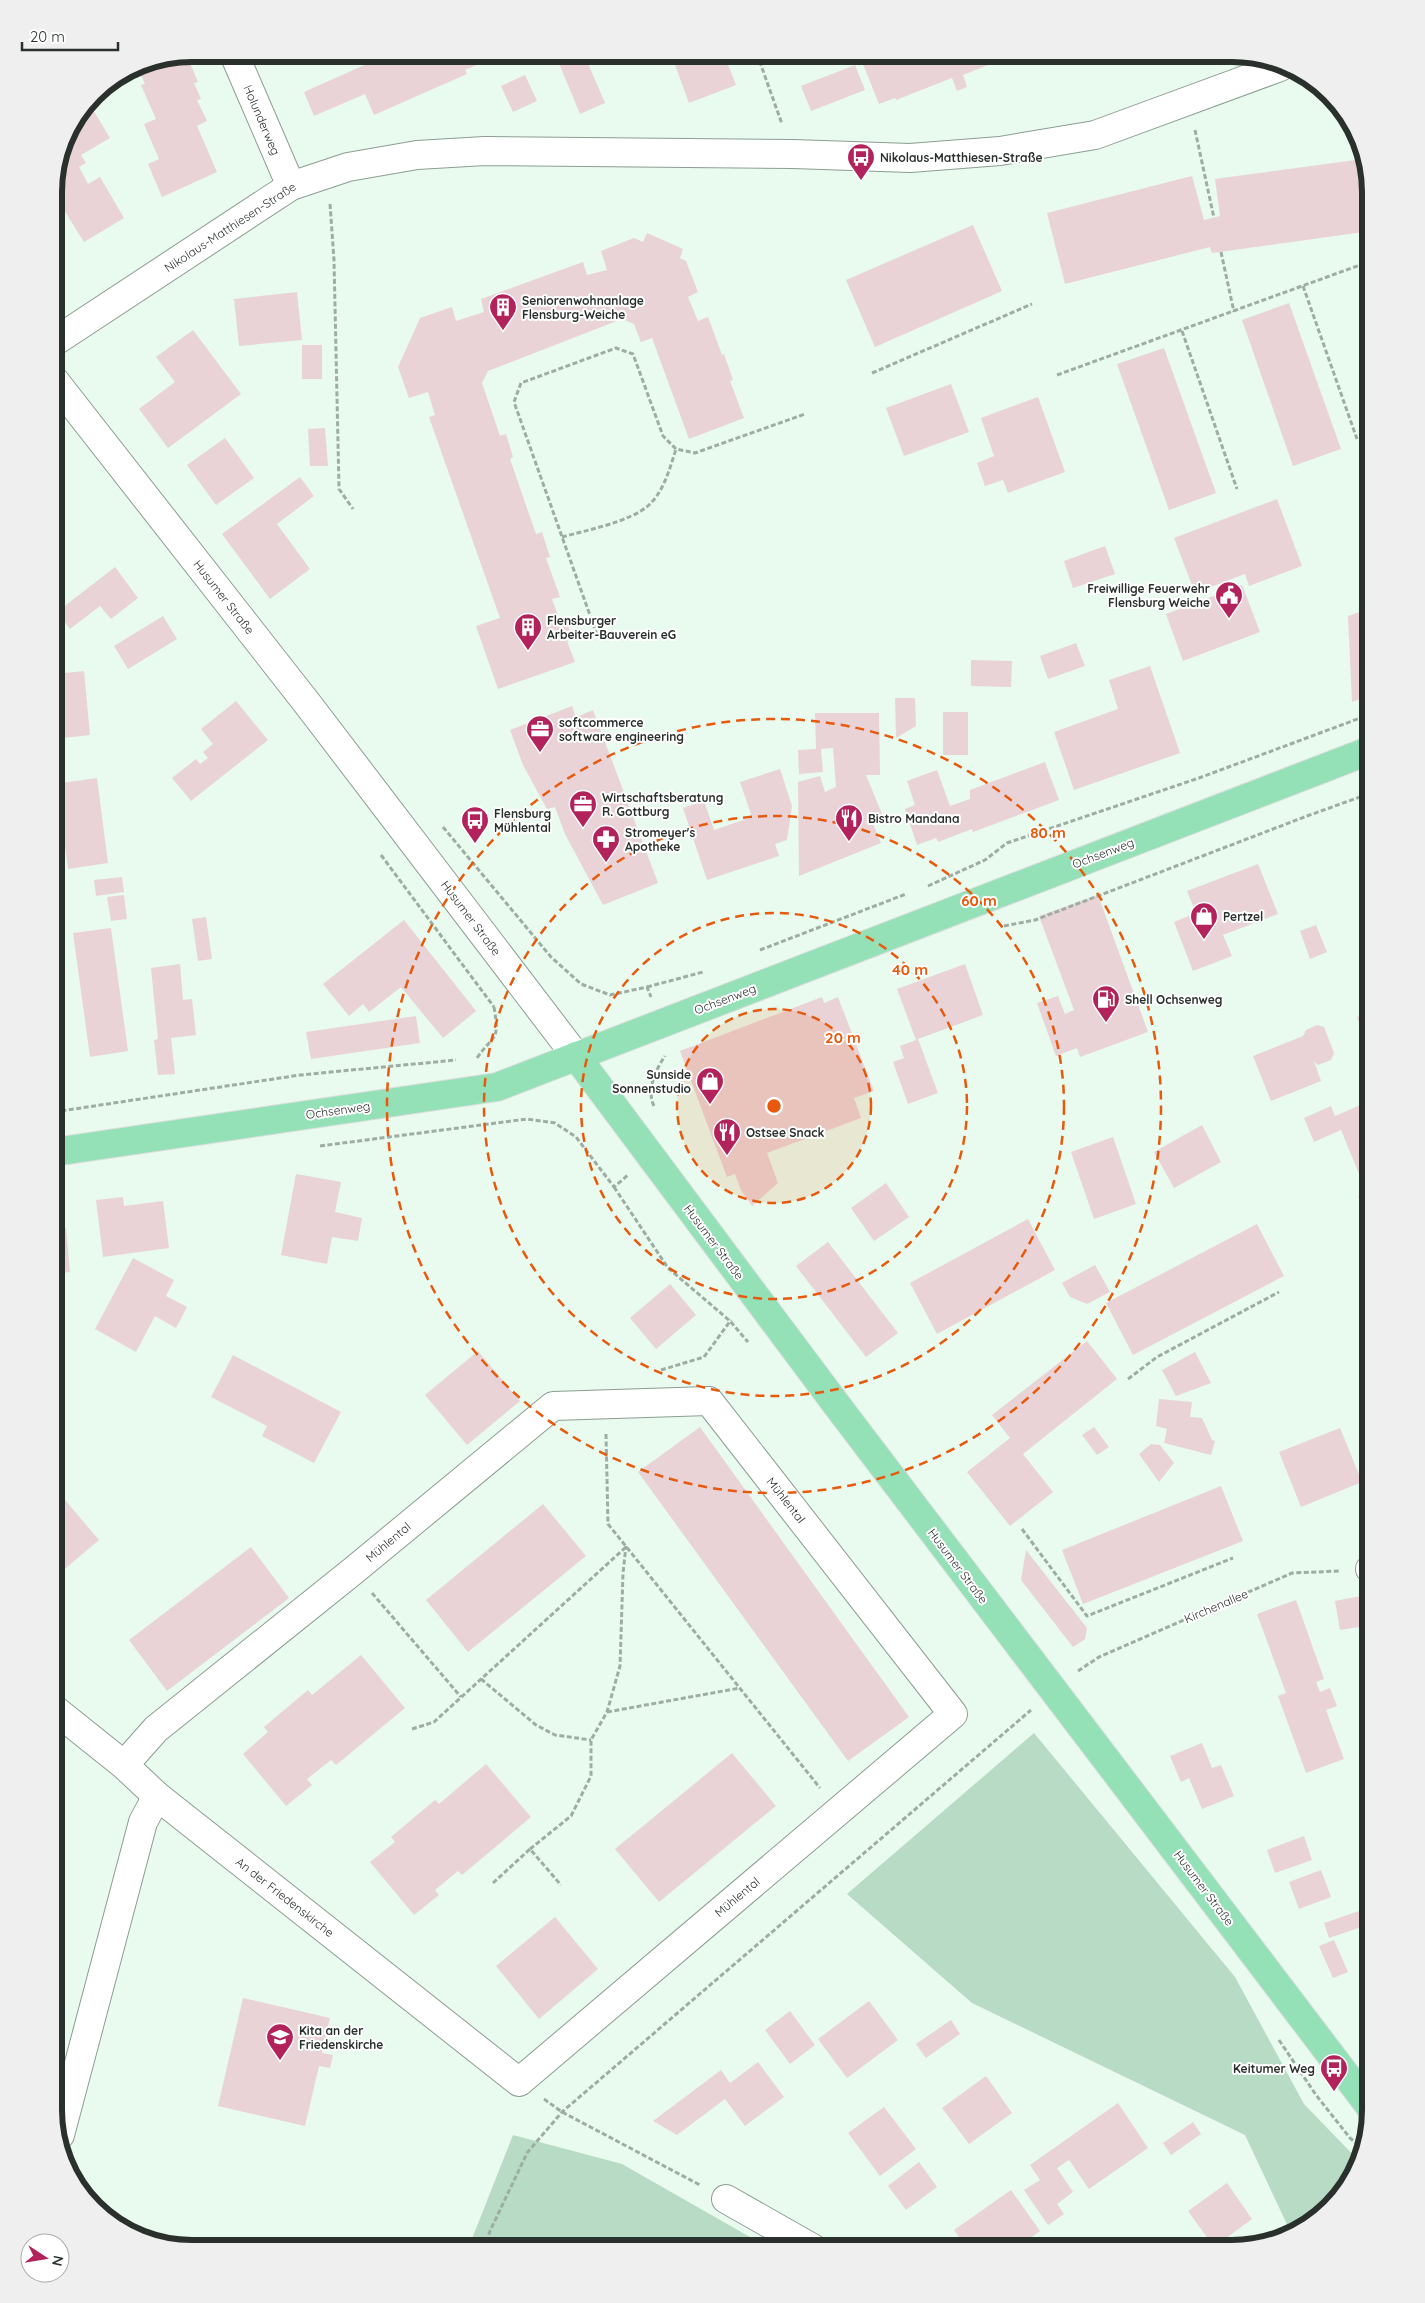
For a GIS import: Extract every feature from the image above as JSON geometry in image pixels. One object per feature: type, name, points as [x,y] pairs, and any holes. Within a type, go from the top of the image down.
[{"type":"main road","name":"Ochsenweg","points":[[62,1151],[497,1087],[1362,753]]},
{"type":"main road","name":"Husumer Straße","points":[[576,1056],[757,1300],[1362,2096]]},
{"type":"street","name":"Holunderweg","points":[[238,63],[291,186]]},
{"type":"street","name":"Nikolaus-Matthiesen-Straße","points":[[63,336],[291,186],[348,167],[417,156],[485,152],[793,154],[910,158],[1000,151],[1095,135],[1274,69]]},
{"type":"street","name":"Husumer Straße","points":[[63,391],[315,714],[576,1056]]},
{"type":"street","name":"Mühlental","points":[[124,1765],[156,1729],[353,1571],[553,1406],[709,1401],[953,1714],[518,2082]]},
{"type":"street","name":"An der Friedenskirche","points":[[62,1716],[124,1765],[157,1796],[518,2082]]},
{"type":"street","points":[[63,2123],[143,1822],[157,1796]]},
{"type":"street","points":[[726,2199],[798,2240]]},
{"type":"path","points":[[760,63],[793,154]]},
{"type":"path","points":[[1189,100],[1214,218]]},
{"type":"path","points":[[328,174],[334,260],[339,488],[353,509]]},
{"type":"path","points":[[1221,252],[1234,312]]},
{"type":"path","points":[[1057,375],[1362,264]]},
{"type":"path","points":[[1303,286],[1357,439]]},
{"type":"path","points":[[872,373],[1032,304]]},
{"type":"path","points":[[1182,331],[1237,489]]},
{"type":"path","points":[[596,635],[514,402],[521,383],[616,348],[633,354],[663,436],[676,449],[695,453],[805,414]]},
{"type":"path","points":[[562,537],[633,515],[650,504],[665,482],[676,449]]},
{"type":"path","points":[[921,889],[985,860],[1008,843],[1215,773],[1362,717]]},
{"type":"path","points":[[1000,926],[1035,920],[1362,796]]},
{"type":"path","points":[[759,951],[912,892]]},
{"type":"path","points":[[467,1059],[477,1058],[493,1040],[498,1027],[494,1007],[551,957]]},
{"type":"path","points":[[647,987],[705,972]]},
{"type":"path","points":[[477,1058],[503,1123],[527,1119],[554,1123],[576,1137],[614,1187],[650,1156]]},
{"type":"path","points":[[63,1111],[300,1075],[457,1060]]},
{"type":"path","points":[[1128,1380],[1158,1357],[1279,1292]]},
{"type":"path","points":[[660,1371],[704,1357],[730,1320],[757,1300]]},
{"type":"path","points":[[605,1405],[608,1524],[839,1811]]},
{"type":"path","points":[[1022,1529],[1087,1616],[1233,1558]]},
{"type":"path","points":[[412,1730],[434,1722],[626,1546]]},
{"type":"path","points":[[493,1882],[571,1816],[591,1776],[591,1740],[607,1712],[620,1666],[623,1573],[626,1546]]},
{"type":"path","name":"Kirchenallee","points":[[1077,1672],[1098,1657],[1292,1573],[1362,1569]]},
{"type":"path","points":[[353,1571],[461,1697]]},
{"type":"path","points":[[481,1679],[536,1725],[555,1735],[591,1740]]},
{"type":"path","points":[[607,1712],[740,1688]]},
{"type":"path","points":[[487,2240],[527,2152],[562,2112],[1054,1691]]},
{"type":"path","points":[[530,1849],[561,1885]]},
{"type":"path","points":[[562,2112],[726,2199]]},
{"type":"green space","points":[[1034,1733],[1235,1977],[1304,2104],[1354,2156],[1345,2176],[1336,2190],[1318,2208],[1305,2219],[1289,2228],[1245,2135],[972,2003],[847,1894]]},
{"type":"green space","points":[[513,2135],[622,2164],[755,2240],[472,2240]]},
{"type":"building","points":[[182,63],[183,66],[190,63],[198,82],[194,83],[201,99],[197,100],[207,121],[197,126],[217,172],[162,197],[148,164],[159,159],[144,124],[156,119],[141,85],[145,84],[140,73],[143,72],[167,65]]},
{"type":"building","points":[[369,63],[481,63],[465,70],[467,74],[374,115],[365,94],[314,116],[304,92]]},
{"type":"building","points":[[559,63],[588,63],[605,103],[580,114]]},
{"type":"building","points":[[674,63],[727,63],[736,85],[689,103]]},
{"type":"building","points":[[863,63],[993,63],[963,75],[967,87],[957,91],[952,78],[896,100],[895,98],[879,104]]},
{"type":"building","points":[[855,65],[865,90],[811,111],[801,86]]},
{"type":"building","points":[[525,75],[537,101],[513,112],[501,86]]},
{"type":"building","points":[[93,109],[110,138],[81,155],[86,163],[79,167],[88,184],[100,177],[124,218],[84,242],[63,208],[63,184],[72,143],[84,120]]},
{"type":"building","points":[[1358,160],[1362,184],[1362,232],[1212,253],[1210,247],[1065,284],[1047,213],[1192,176],[1204,220],[1220,216],[1215,179]]},
{"type":"building","points":[[973,225],[1002,291],[875,347],[846,280]]},
{"type":"building","points":[[647,233],[683,249],[680,258],[686,261],[698,292],[688,297],[698,321],[708,317],[722,355],[724,354],[733,380],[730,381],[744,418],[689,439],[652,338],[641,342],[634,324],[622,319],[488,371],[482,383],[500,436],[506,434],[513,457],[510,459],[536,534],[542,532],[550,557],[546,558],[560,597],[552,599],[559,618],[565,617],[573,639],[567,641],[575,662],[498,689],[476,626],[500,618],[429,417],[435,415],[428,392],[409,398],[398,367],[420,318],[452,307],[456,321],[484,312],[481,299],[583,262],[587,275],[607,270],[601,251],[634,238],[643,242]]},
{"type":"building","points":[[297,292],[302,340],[239,346],[234,299]]},
{"type":"building","points":[[1289,303],[1341,449],[1293,466],[1242,320]]},
{"type":"building","points":[[193,330],[241,394],[168,448],[139,409],[175,382],[156,357]]},
{"type":"building","points":[[302,345],[322,345],[322,379],[302,379]]},
{"type":"building","points":[[1164,348],[1216,493],[1169,510],[1117,364]]},
{"type":"building","points":[[951,384],[969,432],[904,456],[886,408]]},
{"type":"building","points":[[1038,397],[1065,472],[1008,493],[1003,480],[985,486],[977,463],[994,456],[981,418]]},
{"type":"building","points":[[325,428],[328,466],[310,466],[308,429]]},
{"type":"building","points":[[225,438],[254,478],[216,505],[187,465]]},
{"type":"building","points":[[300,477],[314,496],[277,524],[310,569],[270,599],[222,534]]},
{"type":"building","points":[[1277,499],[1302,566],[1249,586],[1245,574],[1195,593],[1174,538]]},
{"type":"building","points":[[1105,546],[1115,574],[1073,588],[1064,561]]},
{"type":"building","points":[[115,567],[138,598],[111,619],[100,606],[70,629],[63,620],[63,608]]},
{"type":"building","points":[[1242,585],[1260,632],[1183,661],[1166,614]]},
{"type":"building","points":[[1362,611],[1362,698],[1352,702],[1348,616]]},
{"type":"building","points":[[163,616],[177,639],[128,669],[114,646]]},
{"type":"building","points":[[1076,643],[1085,666],[1048,679],[1040,656]]},
{"type":"building","points":[[971,660],[1012,661],[1011,687],[971,686]]},
{"type":"building","points":[[1150,666],[1180,753],[1074,790],[1054,732],[1118,709],[1109,680]]},
{"type":"building","points":[[84,671],[90,735],[63,738],[63,673]]},
{"type":"building","points":[[895,698],[915,698],[916,726],[896,738]]},
{"type":"building","points":[[236,701],[268,740],[191,801],[172,778],[196,759],[200,764],[208,758],[203,752],[213,744],[201,729]]},
{"type":"building","points":[[572,706],[576,717],[593,710],[658,883],[603,905],[565,834],[555,807],[547,809],[523,765],[510,730]]},
{"type":"building","points":[[943,712],[968,712],[968,755],[943,755]]},
{"type":"building","points":[[815,713],[879,713],[880,775],[866,775],[882,814],[871,819],[881,843],[799,876],[798,782],[820,776],[825,792],[836,787],[833,748],[821,749],[823,772],[799,774],[798,750],[816,749]]},
{"type":"building","points":[[1045,762],[1059,800],[973,832],[972,829],[938,842],[936,838],[917,845],[905,809],[915,805],[907,781],[937,770],[950,806],[970,799],[970,790]]},
{"type":"building","points":[[780,769],[792,806],[787,840],[775,844],[779,856],[707,880],[683,808],[704,801],[714,830],[752,817],[740,782]]},
{"type":"building","points":[[97,778],[108,863],[68,869],[63,828],[63,783]]},
{"type":"building","points":[[1258,864],[1278,914],[1223,935],[1232,956],[1193,971],[1174,922],[1196,913],[1187,891]]},
{"type":"building","points":[[122,877],[124,892],[96,896],[94,880]]},
{"type":"building","points":[[124,895],[127,919],[111,921],[107,897]]},
{"type":"building","points":[[1098,895],[1148,1032],[1080,1057],[1077,1048],[1056,1056],[1037,1003],[1058,996],[1065,1014],[1074,1010],[1039,916]]},
{"type":"building","points":[[206,917],[212,959],[198,961],[192,919]]},
{"type":"building","points":[[404,920],[476,1011],[443,1038],[401,987],[369,1012],[363,1004],[349,1016],[323,984]]},
{"type":"building","points":[[1316,925],[1327,952],[1310,959],[1300,931]]},
{"type":"building","points":[[111,928],[128,1051],[90,1057],[73,933]]},
{"type":"building","points":[[180,964],[183,1000],[192,999],[196,1035],[171,1038],[175,1074],[158,1075],[154,1040],[158,1039],[151,968]]},
{"type":"building","points":[[965,964],[983,1015],[918,1039],[938,1093],[908,1104],[893,1062],[904,1058],[900,1046],[916,1040],[897,989]]},
{"type":"building","points":[[822,997],[824,1003],[838,997],[874,1091],[854,1098],[861,1118],[767,1153],[778,1183],[752,1206],[741,1190],[735,1174],[727,1177],[680,1051]]},
{"type":"building","points":[[1362,1015],[1362,1030],[1357,1017]]},
{"type":"building","points":[[416,1016],[420,1043],[311,1059],[306,1032]]},
{"type":"building","points":[[1317,1025],[1324,1027],[1334,1053],[1331,1060],[1318,1065],[1314,1061],[1321,1081],[1271,1101],[1253,1056],[1303,1036],[1306,1030]]},
{"type":"building","points":[[1362,1104],[1362,1181],[1341,1130],[1314,1142],[1304,1118],[1331,1106],[1335,1116]]},
{"type":"building","points":[[1202,1125],[1221,1162],[1174,1188],[1154,1152]]},
{"type":"building","points":[[1113,1137],[1136,1204],[1094,1219],[1071,1152]]},
{"type":"building","points":[[296,1174],[341,1182],[335,1212],[362,1218],[358,1241],[332,1237],[327,1264],[281,1255]]},
{"type":"building","points":[[886,1183],[909,1217],[874,1241],[851,1208]]},
{"type":"building","points":[[1362,1195],[1362,1206],[1358,1196]]},
{"type":"building","points":[[123,1197],[124,1206],[163,1201],[169,1248],[103,1257],[96,1200]]},
{"type":"building","points":[[1028,1219],[1055,1270],[937,1334],[910,1283]]},
{"type":"building","points":[[1257,1224],[1284,1276],[1133,1355],[1106,1303]]},
{"type":"building","points":[[62,1228],[66,1228],[70,1272],[62,1273]]},
{"type":"building","points":[[828,1242],[898,1333],[866,1357],[796,1266]]},
{"type":"building","points":[[133,1258],[174,1280],[166,1296],[187,1307],[176,1328],[155,1316],[136,1352],[95,1329]]},
{"type":"building","points":[[1095,1265],[1110,1292],[1087,1304],[1070,1297],[1062,1283]]},
{"type":"building","points":[[670,1284],[696,1315],[656,1349],[630,1318]]},
{"type":"building","points":[[1087,1341],[1117,1379],[1023,1454],[1053,1492],[1010,1526],[967,1472],[1010,1438],[992,1415]]},
{"type":"building","points":[[478,1351],[520,1401],[467,1445],[425,1395]]},
{"type":"building","points":[[1195,1352],[1211,1383],[1176,1396],[1162,1370]]},
{"type":"building","points":[[233,1355],[341,1412],[314,1463],[262,1436],[267,1426],[211,1397]]},
{"type":"building","points":[[1159,1399],[1192,1402],[1190,1417],[1202,1418],[1212,1440],[1215,1441],[1211,1455],[1164,1443],[1167,1429],[1156,1426]]},
{"type":"building","points":[[700,1427],[909,1717],[848,1761],[638,1472]]},
{"type":"building","points":[[1094,1427],[1109,1447],[1097,1455],[1082,1435]]},
{"type":"building","points":[[1340,1428],[1362,1482],[1301,1507],[1279,1452]]},
{"type":"building","points":[[1151,1444],[1160,1445],[1174,1463],[1159,1482],[1139,1454]]},
{"type":"building","points":[[1221,1486],[1243,1541],[1083,1604],[1062,1550]]},
{"type":"building","points":[[62,1497],[99,1540],[62,1571]]},
{"type":"building","points":[[543,1504],[586,1556],[468,1652],[426,1600]]},
{"type":"building","points":[[251,1547],[289,1598],[167,1691],[129,1640]]},
{"type":"building","points":[[1026,1550],[1087,1628],[1085,1639],[1073,1647],[1021,1580]]},
{"type":"building","points":[[1362,1596],[1362,1626],[1340,1630],[1335,1601]]},
{"type":"building","points":[[1296,1600],[1324,1679],[1316,1682],[1320,1692],[1330,1688],[1337,1706],[1326,1710],[1344,1759],[1306,1773],[1278,1696],[1286,1693],[1257,1614]]},
{"type":"building","points":[[361,1655],[405,1708],[336,1765],[331,1760],[307,1779],[312,1785],[286,1806],[243,1754],[268,1732],[264,1727],[308,1690],[312,1695]]},
{"type":"building","points":[[1202,1743],[1212,1768],[1221,1765],[1234,1796],[1202,1809],[1189,1778],[1181,1782],[1170,1756]]},
{"type":"building","points":[[732,1753],[776,1806],[659,1902],[615,1849]]},
{"type":"building","points":[[486,1764],[531,1817],[462,1875],[458,1871],[435,1890],[439,1895],[414,1915],[370,1862],[395,1842],[391,1837],[435,1800],[439,1804]]},
{"type":"building","points":[[1304,1836],[1312,1860],[1275,1873],[1267,1850]]},
{"type":"building","points":[[1321,1870],[1331,1897],[1299,1909],[1289,1882]]},
{"type":"building","points":[[1362,1910],[1362,1927],[1329,1938],[1324,1923]]},
{"type":"building","points":[[555,1917],[598,1969],[539,2019],[496,1966]]},
{"type":"building","points":[[1334,1940],[1348,1972],[1333,1978],[1319,1946]]},
{"type":"building","name":"Kita an der Friedenskirche","points":[[243,1998],[330,2018],[322,2053],[333,2055],[330,2068],[319,2066],[305,2126],[218,2106]]},
{"type":"building","points":[[869,2001],[898,2040],[847,2078],[818,2039]]},
{"type":"building","points":[[790,2011],[815,2045],[790,2064],[765,2030]]},
{"type":"building","points":[[951,2020],[960,2034],[926,2058],[916,2044]]},
{"type":"building","points":[[758,2062],[784,2097],[745,2126],[725,2099],[677,2135],[653,2121],[721,2070],[730,2083]]},
{"type":"building","points":[[986,2076],[1012,2113],[969,2144],[942,2108]]},
{"type":"building","points":[[1118,2103],[1148,2148],[1089,2189],[1069,2160],[1057,2168],[1073,2192],[1057,2204],[1064,2214],[1048,2225],[1024,2190],[1040,2180],[1030,2165]]},
{"type":"building","points":[[884,2107],[916,2149],[880,2176],[848,2133]]},
{"type":"building","points":[[1193,2122],[1201,2134],[1171,2155],[1163,2143]]},
{"type":"building","points":[[919,2162],[937,2187],[906,2210],[888,2186]]},
{"type":"building","points":[[1227,2183],[1252,2219],[1224,2240],[1209,2240],[1188,2211]]},
{"type":"building","points":[[1011,2190],[1040,2231],[1028,2240],[961,2240],[954,2230]]},
{"type":"place","name":"Nikolaus-Matthiesen-Straße","points":[[861,181]]},
{"type":"place","name":"Seniorenwohnanlage Flensburg-Weiche","points":[[503,331]]},
{"type":"place","name":"Freiwillige Feuerwehr Flensburg Weiche","points":[[1229,619]]},
{"type":"place","name":"Flensburger Arbeiter-Bauverein eG","points":[[528,651]]},
{"type":"place","name":"softcommerce software engineering","points":[[540,753]]},
{"type":"place","name":"Wirtschaftsberatung R. Gottburg","points":[[583,828]]},
{"type":"place","name":"Bistro Mandana","points":[[849,842]]},
{"type":"place","name":"Flensburg Mühlental","points":[[475,844]]},
{"type":"place","name":"Stromeyer's Apotheke","points":[[606,863]]},
{"type":"place","name":"Pertzel","points":[[1204,940]]},
{"type":"place","name":"Shell Ochsenweg","points":[[1106,1023]]},
{"type":"place","name":"Sunside Sonnenstudio","points":[[710,1105]]},
{"type":"place","name":"Ostsee Snack","points":[[727,1156]]},
{"type":"place","name":"Kita an der Friedenskirche","points":[[280,2061]]},
{"type":"place","name":"Keitumer Weg","points":[[1334,2092]]}]
